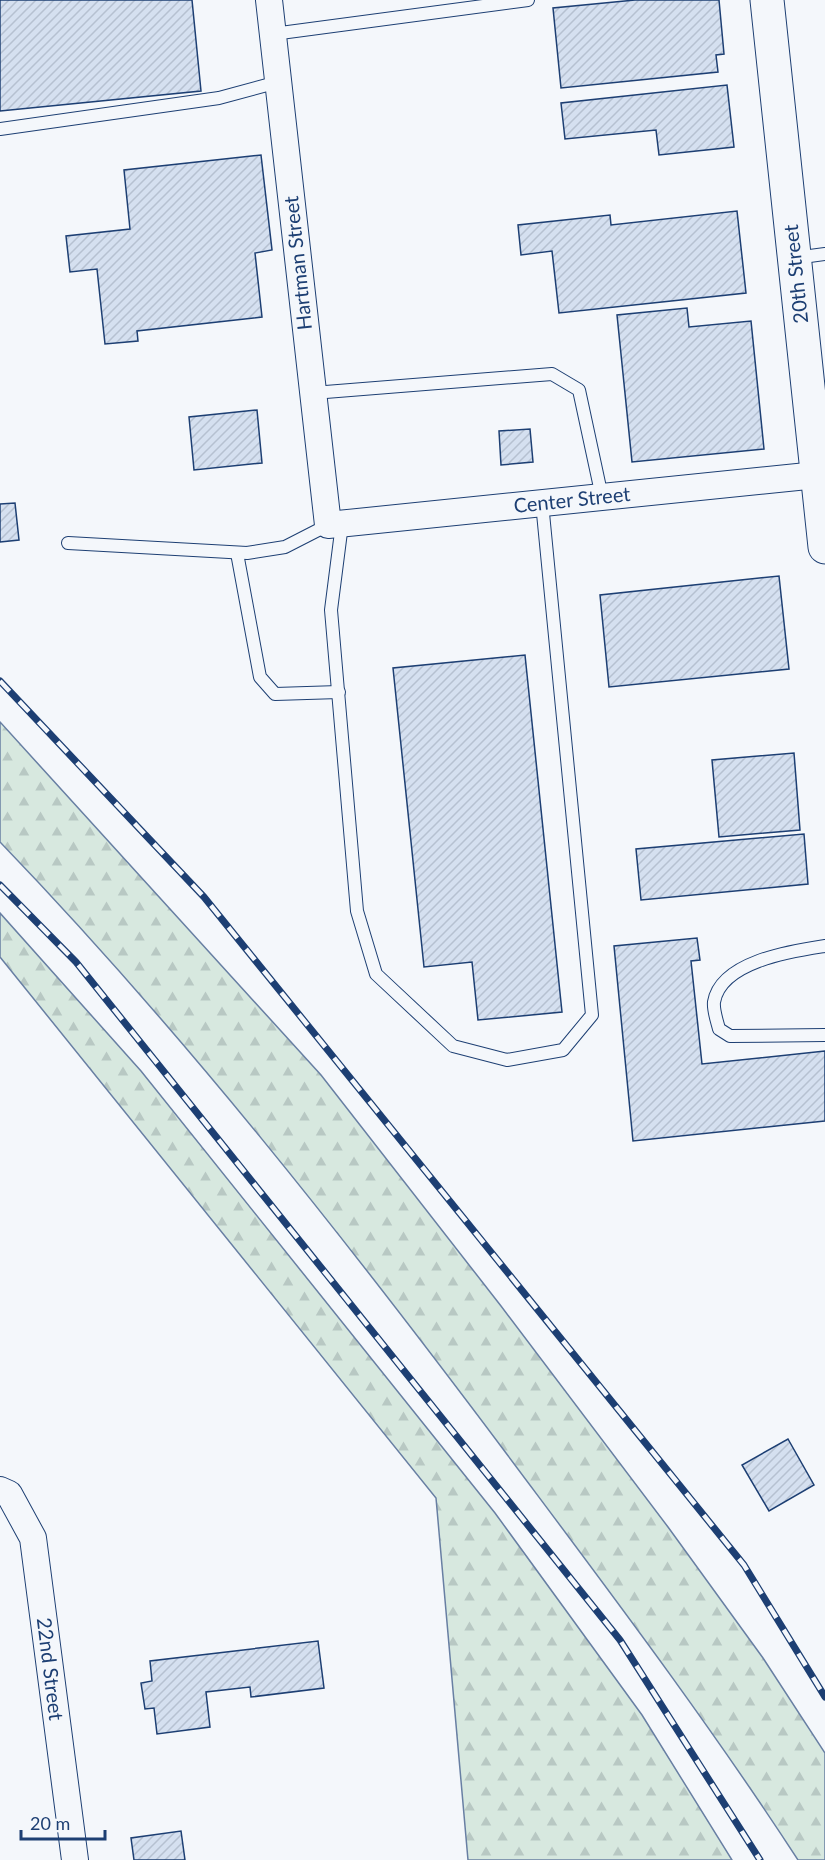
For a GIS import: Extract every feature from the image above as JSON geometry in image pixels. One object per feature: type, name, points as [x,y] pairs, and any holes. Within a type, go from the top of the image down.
[{"type":"street","name":"Hartman Street","points":[[269,0],[313,393],[335,524]]},
{"type":"street","name":"20th Street","points":[[767,0],[810,256],[825,547]]},
{"type":"street","name":"Center Street","points":[[335,524],[821,473]]},
{"type":"street","name":"22nd Street","points":[[0,1490],[9,1494],[33,1538],[75,1860]]},
{"type":"lane","points":[[273,34],[528,0]]},
{"type":"lane","points":[[0,129],[219,98],[278,82]]},
{"type":"lane","points":[[313,393],[552,374],[579,390],[602,497]]},
{"type":"lane","points":[[69,543],[237,553],[285,547],[335,524],[332,610],[357,911],[376,974],[453,1046],[507,1060],[563,1050],[592,1015],[542,503]]},
{"type":"lane","points":[[237,553],[260,677],[274,694],[339,692]]},
{"type":"lane","points":[[825,946],[779,953],[746,967],[721,984],[714,1003],[719,1029],[730,1036],[825,1035]]},
{"type":"green space","points":[[0,722],[321,1075],[501,1306],[668,1527],[763,1658],[825,1753],[825,1860],[798,1860],[728,1756],[655,1654],[506,1453],[325,1217],[199,1063],[134,988],[0,842]]},
{"type":"green space","points":[[0,913],[141,1071],[495,1513],[642,1715],[732,1860],[468,1860],[436,1498],[0,957]]},
{"type":"building","points":[[0,0],[192,0],[201,91],[0,111]]},
{"type":"building","points":[[635,0],[719,0],[724,54],[716,55],[718,72],[561,88],[553,8]]},
{"type":"building","points":[[727,85],[734,147],[659,155],[656,130],[565,139],[561,103]]},
{"type":"building","points":[[261,155],[272,250],[255,253],[262,317],[137,331],[138,341],[105,344],[97,269],[70,272],[66,236],[130,229],[124,170]]},
{"type":"building","points":[[737,211],[746,293],[559,313],[552,251],[521,255],[518,225],[610,215],[611,225]]},
{"type":"building","points":[[687,308],[689,327],[751,321],[764,449],[632,462],[617,315]]},
{"type":"building","points":[[257,410],[262,463],[194,470],[189,417]]},
{"type":"building","points":[[530,429],[533,462],[501,465],[499,431]]},
{"type":"building","points":[[15,503],[19,540],[0,542],[0,504]]},
{"type":"building","points":[[779,576],[789,669],[609,687],[600,595]]},
{"type":"building","points":[[525,655],[562,1012],[478,1020],[472,962],[424,967],[393,668]]},
{"type":"building","points":[[794,753],[800,830],[719,837],[712,760]]},
{"type":"building","points":[[804,834],[808,884],[641,900],[636,849]]},
{"type":"building","points":[[697,938],[700,960],[691,961],[702,1064],[825,1051],[825,1121],[633,1141],[614,946]]},
{"type":"building","points":[[788,1439],[814,1485],[769,1511],[742,1465]]},
{"type":"building","points":[[318,1641],[324,1688],[251,1697],[250,1687],[206,1692],[210,1727],[157,1734],[154,1708],[145,1709],[141,1683],[152,1681],[150,1661]]},
{"type":"building","points":[[181,1831],[185,1860],[134,1860],[131,1838]]},
{"type":"railway","points":[[0,681],[204,897],[744,1565],[825,1697]]},
{"type":"railway","points":[[0,885],[76,962],[620,1640],[760,1860]]}]
